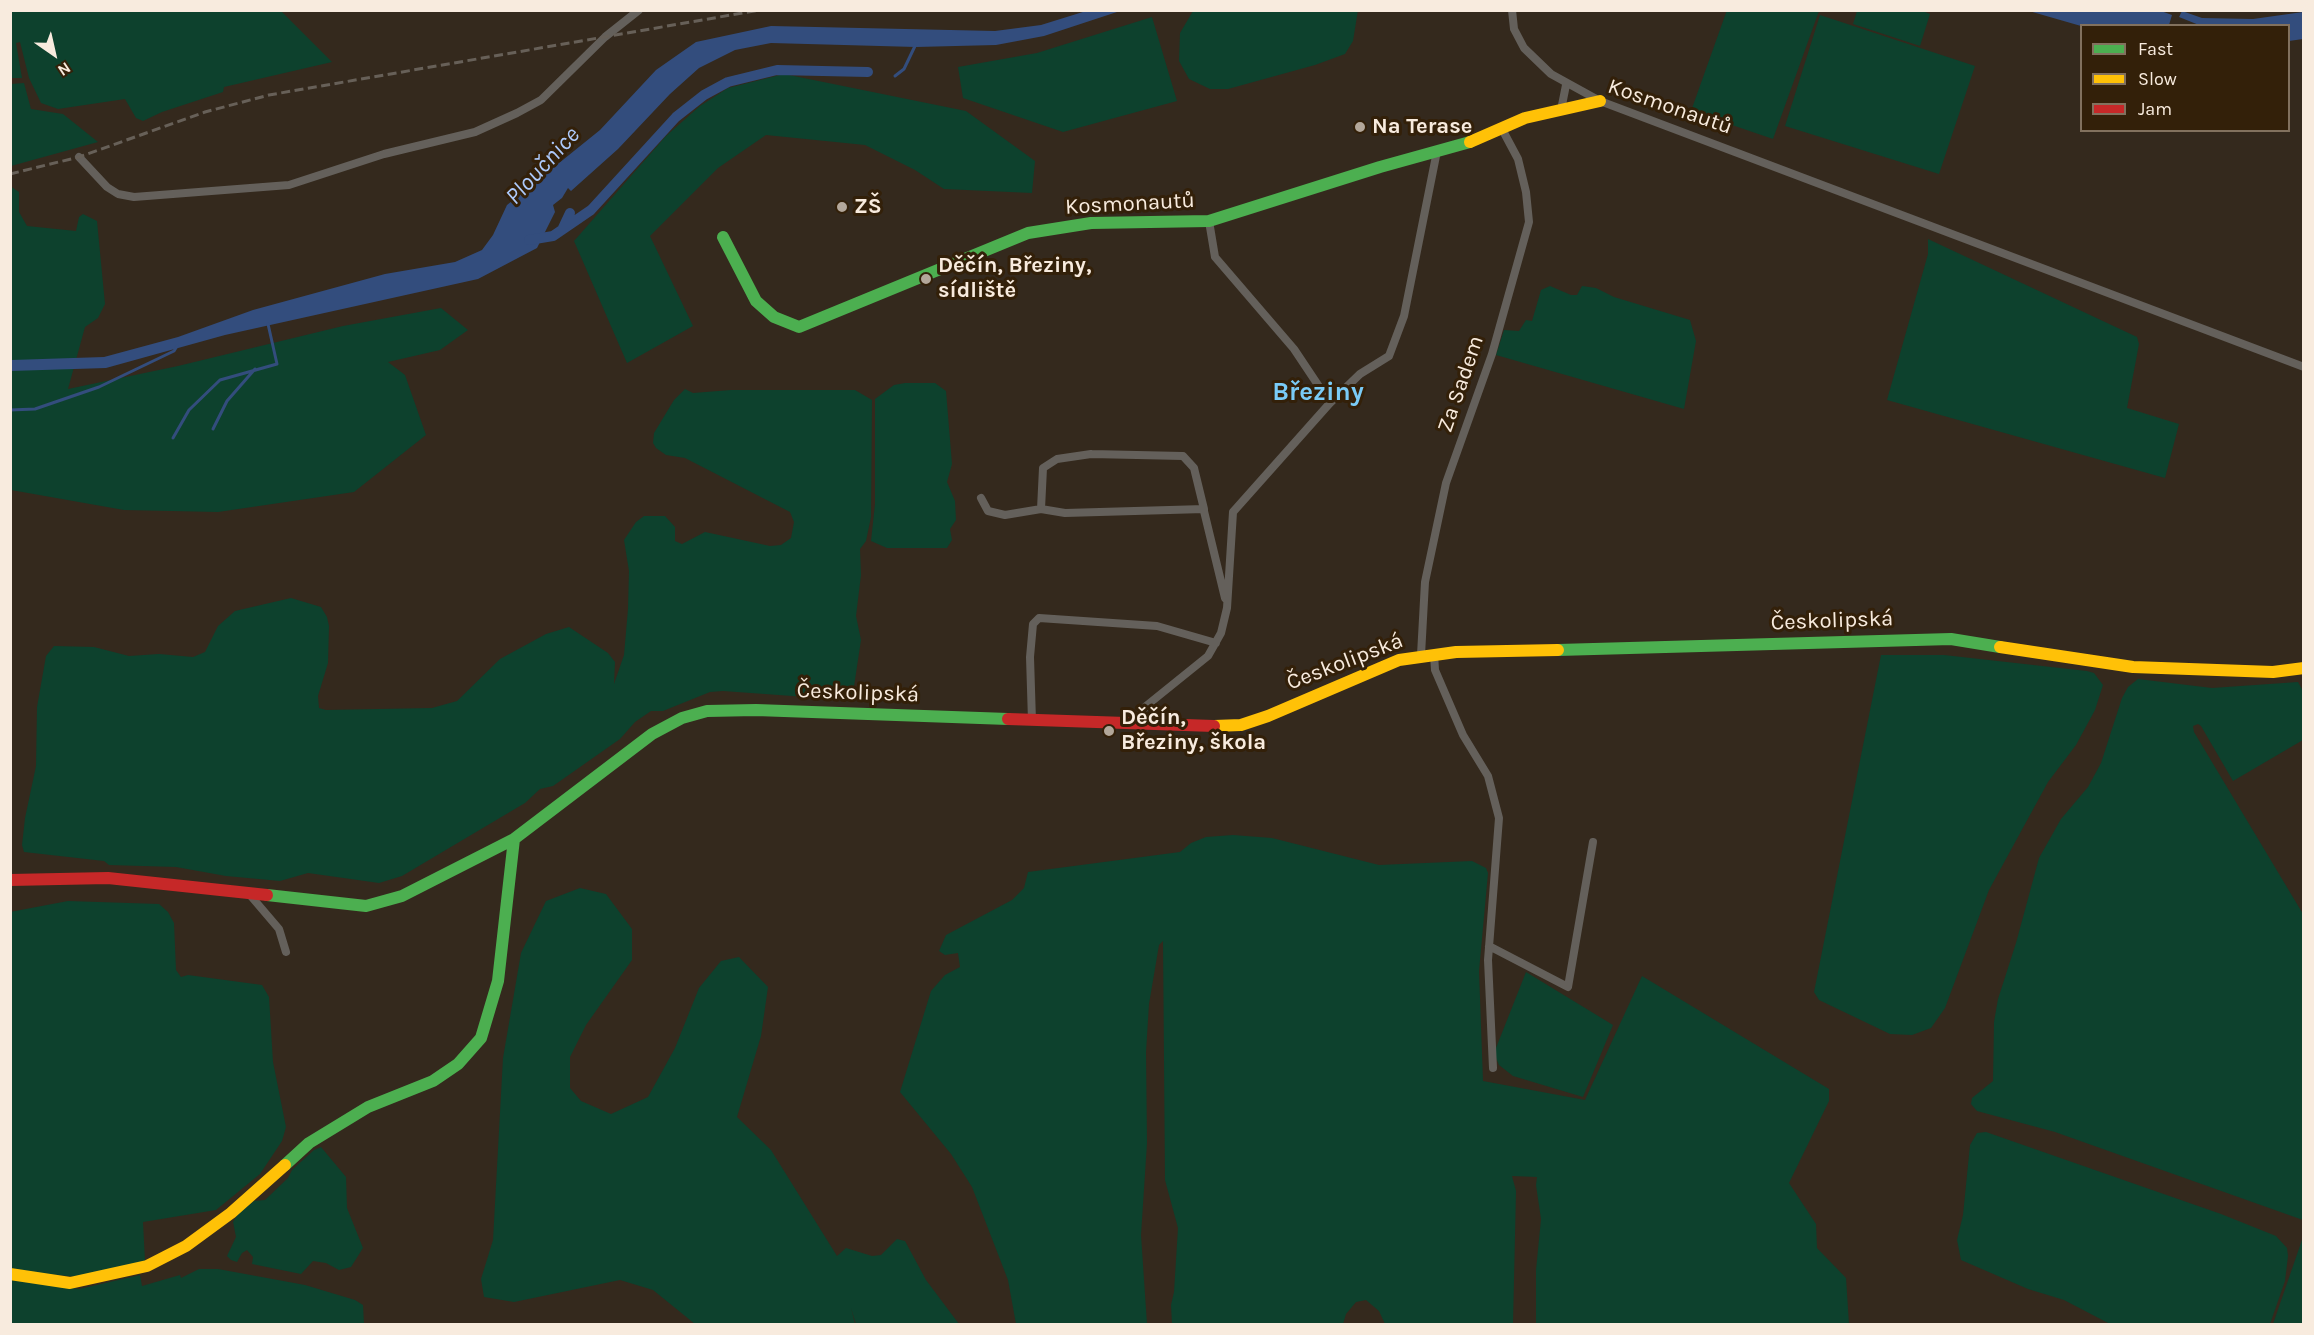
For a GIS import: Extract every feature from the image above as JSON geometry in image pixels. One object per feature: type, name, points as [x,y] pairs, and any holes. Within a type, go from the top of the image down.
[{"type":"main road","name":"Kosmonautů","points":[[723,237],[756,301],[774,317],[799,327],[1028,233],[1091,223],[1209,221],[1380,166],[1478,140],[1525,118],[1600,100]]},
{"type":"main road","name":"Českolipská","points":[[10,880],[108,878],[366,906],[402,896],[514,839],[609,770],[652,734],[682,718],[707,711],[756,710],[1217,726],[1241,724],[1268,716],[1383,666],[1428,655],[1952,639],[2133,667],[2273,672],[2304,668]]},
{"type":"main road","points":[[10,1274],[70,1283],[147,1266],[186,1246],[231,1213],[309,1143],[368,1107],[433,1081],[458,1065],[481,1038],[490,1014],[498,981],[514,839]]},
{"type":"street","points":[[79,157],[107,188],[118,194],[134,197],[289,185],[384,154],[475,132],[517,113],[541,100],[605,37],[639,10]]},
{"type":"street","points":[[1512,10],[1514,28],[1520,42],[1551,74],[1566,84],[1600,100]]},
{"type":"street","points":[[1561,110],[1566,84]]},
{"type":"street","name":"Kosmonautů","points":[[1600,100],[2304,367]]},
{"type":"street","name":"Za Sadem","points":[[1493,1068],[1489,945],[1500,832],[1496,799],[1488,776],[1463,735],[1428,655],[1425,582],[1446,483],[1492,354],[1529,222],[1526,192],[1518,159],[1502,129]]},
{"type":"street","points":[[1134,724],[1146,706],[1208,656],[1221,633],[1227,608],[1233,512],[1330,403],[1360,374],[1379,365],[1389,356],[1404,316],[1437,151]]},
{"type":"street","name":"Kosmonautů","points":[[1209,221],[1215,257],[1294,349],[1330,403]]},
{"type":"street","points":[[1041,509],[1043,468],[1057,459],[1091,454],[1183,456],[1194,468],[1227,608]]},
{"type":"street","points":[[981,498],[988,511],[1005,515],[1041,509],[1065,513],[1203,507]]},
{"type":"street","points":[[1032,721],[1030,657],[1033,624],[1039,618],[1157,626],[1215,643]]},
{"type":"street","points":[[1489,945],[1568,987],[1593,842]]},
{"type":"street","points":[[250,895],[279,929],[286,952]]},
{"type":"green space","points":[[1358,10],[1353,41],[1345,54],[1315,65],[1228,89],[1210,89],[1189,79],[1179,61],[1180,33],[1193,11]]},
{"type":"green space","points":[[1727,10],[1819,11],[1773,139],[1691,111]]},
{"type":"green space","points":[[1920,10],[1930,14],[1920,46],[1853,24],[1857,11]]},
{"type":"green space","points":[[10,11],[281,11],[332,62],[224,87],[223,92],[162,112],[143,121],[136,118],[125,99],[58,109],[41,103],[29,78],[20,42],[16,43],[22,78],[11,78]]},
{"type":"green space","points":[[1820,15],[1975,66],[1939,174],[1785,126]]},
{"type":"green space","points":[[1152,17],[1177,101],[1063,132],[963,98],[958,67],[1037,53]]},
{"type":"green space","points":[[784,74],[966,111],[1035,161],[1032,193],[944,189],[915,170],[865,145],[766,135],[718,168],[650,236],[693,326],[627,363],[574,241],[666,136],[700,106],[728,88]]},
{"type":"green space","points":[[24,83],[31,109],[63,114],[98,142],[11,166],[11,84]]},
{"type":"green space","points":[[10,186],[19,192],[19,212],[27,226],[76,231],[79,217],[83,214],[97,221],[105,304],[98,318],[85,327],[68,389],[178,366],[343,326],[441,308],[468,330],[440,350],[388,362],[405,375],[426,435],[354,492],[218,512],[124,510],[11,490]]},
{"type":"green space","points":[[1928,239],[2137,337],[2139,344],[2127,408],[2179,424],[2165,478],[1887,400],[1928,254]]},
{"type":"green space","points":[[1550,286],[1571,295],[1577,295],[1582,286],[1596,288],[1614,297],[1690,320],[1696,341],[1684,409],[1496,355],[1504,330],[1519,331],[1526,320],[1532,321],[1541,290]]},
{"type":"green space","points":[[935,383],[946,391],[952,464],[947,482],[955,501],[956,520],[950,529],[952,540],[947,548],[887,548],[871,541],[875,504],[875,399],[894,385]]},
{"type":"green space","points":[[685,389],[693,393],[731,390],[855,390],[872,400],[871,517],[866,541],[860,549],[861,575],[856,616],[861,640],[853,693],[848,700],[723,691],[710,692],[663,711],[651,711],[635,722],[620,739],[553,786],[540,789],[525,803],[402,876],[379,883],[308,873],[280,881],[226,876],[176,867],[109,865],[104,861],[24,852],[22,845],[25,818],[36,766],[37,707],[46,656],[54,646],[94,647],[129,656],[159,654],[193,657],[205,652],[218,626],[235,611],[291,598],[321,607],[327,617],[329,626],[328,663],[318,696],[319,708],[326,710],[432,708],[457,701],[500,659],[546,634],[569,627],[608,653],[615,662],[614,684],[624,655],[628,609],[629,571],[624,540],[636,522],[644,516],[665,516],[675,527],[675,541],[682,544],[705,532],[770,546],[781,545],[791,538],[794,522],[790,512],[685,458],[666,455],[656,448],[653,443],[654,433],[674,400]]},
{"type":"green space","points":[[1881,655],[1944,655],[2087,671],[2094,673],[2103,685],[2095,710],[2076,745],[2048,782],[1989,890],[1945,1008],[1931,1028],[1912,1035],[1890,1034],[1819,1000],[1814,992]]},
{"type":"green space","points":[[2138,679],[2212,688],[2298,682],[2303,691],[2303,740],[2233,781],[2201,726],[2198,724],[2193,726],[2194,732],[2303,914],[2303,1220],[2055,1132],[1977,1111],[1971,1104],[1972,1098],[1993,1081],[1994,1022],[1998,999],[2039,858],[2061,819],[2088,787],[2101,763],[2122,698],[2128,687]]},
{"type":"green space","points":[[1233,835],[1272,838],[1379,865],[1472,861],[1486,868],[1488,873],[1479,971],[1483,1081],[1585,1100],[1642,976],[1829,1089],[1829,1101],[1789,1183],[1816,1224],[1817,1248],[1846,1278],[1849,1324],[1536,1324],[1536,1270],[1541,1219],[1537,1177],[1512,1176],[1516,1191],[1513,1324],[1385,1324],[1379,1311],[1366,1300],[1356,1302],[1346,1314],[1343,1324],[1172,1324],[1171,1305],[1174,1292],[1178,1228],[1165,1180],[1163,941],[1159,945],[1149,1004],[1146,1052],[1147,1143],[1141,1235],[1147,1324],[1016,1324],[1008,1280],[972,1187],[951,1154],[900,1092],[931,991],[945,975],[960,967],[958,953],[945,955],[939,951],[946,935],[1012,900],[1024,888],[1028,872],[1180,852],[1191,843],[1206,837]]},
{"type":"green space","points":[[580,888],[606,894],[632,929],[632,960],[586,1025],[570,1057],[570,1088],[581,1101],[611,1114],[648,1097],[675,1048],[699,988],[721,961],[739,957],[768,987],[761,1036],[737,1117],[771,1150],[837,1256],[846,1248],[872,1256],[881,1255],[897,1239],[905,1241],[926,1280],[959,1324],[856,1324],[851,1308],[855,1324],[695,1324],[653,1290],[620,1280],[514,1302],[484,1297],[481,1279],[493,1240],[503,1058],[521,953],[546,901]]},
{"type":"green space","points":[[68,901],[159,904],[168,912],[174,923],[176,970],[181,977],[188,975],[262,985],[269,997],[273,1062],[286,1127],[282,1141],[260,1174],[216,1210],[143,1222],[145,1261],[78,1277],[11,1268],[10,912]]},
{"type":"green space","points":[[1526,972],[1613,1025],[1583,1097],[1513,1076],[1499,1065],[1494,1053]]},
{"type":"green space","points":[[1986,1132],[2221,1214],[2276,1236],[2287,1248],[2288,1256],[2285,1281],[2270,1324],[2110,1324],[2064,1300],[2028,1289],[1961,1260],[1957,1240],[1963,1215],[1970,1145],[1977,1133]]},
{"type":"green space","points":[[321,1147],[346,1177],[347,1208],[363,1248],[351,1267],[339,1270],[326,1263],[313,1261],[301,1274],[252,1264],[253,1257],[247,1250],[242,1253],[237,1262],[231,1260],[227,1256],[236,1237],[233,1222],[238,1214],[254,1201],[265,1200],[288,1178],[292,1170],[314,1150]]},
{"type":"green space","points":[[2303,1237],[2303,1324],[2273,1324]]},
{"type":"green space","points":[[199,1269],[218,1269],[305,1285],[355,1300],[363,1305],[364,1324],[11,1324],[11,1280],[79,1289],[140,1275],[142,1286],[180,1275],[181,1278]]},
{"type":"water","points":[[1086,11],[1120,11],[1044,36],[996,45],[916,47],[771,43],[735,50],[699,68],[670,94],[618,149],[571,191],[568,188],[562,198],[553,205],[555,212],[537,248],[478,279],[225,335],[106,368],[11,371],[11,360],[104,357],[178,337],[253,310],[385,274],[455,262],[482,250],[493,235],[507,205],[600,130],[656,70],[696,42],[771,26],[995,31],[1041,25]]},
{"type":"water","points":[[2029,11],[2161,11],[2172,15],[2169,24],[2080,26]]},
{"type":"water","points":[[2182,11],[2202,18],[2253,19],[2303,12],[2303,39],[2290,41],[2290,24],[2196,24],[2179,17]]},
{"type":"waterway","points":[[895,76],[904,69],[915,46]]},
{"type":"waterway","points":[[529,240],[553,236],[591,210],[676,117],[704,95],[728,82],[777,70],[868,72]]},
{"type":"waterway","points":[[562,230],[570,213]]},
{"type":"waterway","points":[[173,438],[189,410],[220,380],[277,364],[268,324]]},
{"type":"waterway","points":[[10,410],[35,409],[99,387],[174,351],[177,346]]},
{"type":"waterway","points":[[213,429],[227,401],[255,369]]},
{"type":"railway","points":[[10,174],[79,157],[205,112],[269,95],[760,10]]},
{"type":"traffic: fast","points":[[723,237],[756,301],[774,317],[799,327],[1028,233],[1091,223],[1209,221],[1380,167],[1470,142]]},
{"type":"traffic: fast","points":[[1558,650],[1951,639],[2000,647]]},
{"type":"traffic: fast","points":[[267,895],[366,906],[402,896],[514,839],[652,734],[682,718],[707,711],[756,710],[1008,719]]},
{"type":"traffic: fast","points":[[285,1165],[309,1143],[368,1107],[433,1081],[458,1064],[481,1038],[498,981],[514,839]]},
{"type":"traffic: slow","points":[[1470,142],[1525,118],[1600,101]]},
{"type":"traffic: slow","points":[[2000,647],[2133,667],[2273,672],[2304,668]]},
{"type":"traffic: slow","points":[[1214,726],[1241,725],[1268,716],[1399,660],[1456,652],[1558,650]]},
{"type":"traffic: slow","points":[[10,1274],[70,1283],[147,1266],[186,1246],[231,1213],[285,1165]]},
{"type":"traffic: jam","points":[[1008,719],[1214,726]]},
{"type":"traffic: jam","points":[[10,880],[108,878],[267,895]]},
{"type":"place","name":"Na Terase","points":[[1360,127]]},
{"type":"place","name":"ZŠ","points":[[842,207]]},
{"type":"place","name":"Děčín, Březiny, sídliště","points":[[926,279]]},
{"type":"place","name":"Děčín, Březiny, škola","points":[[1109,731]]},
{"type":"district","name":"Březiny","points":[[1318,393]]},
{"type":"water label","name":"Ploučnice","points":[[543,166]]}]
